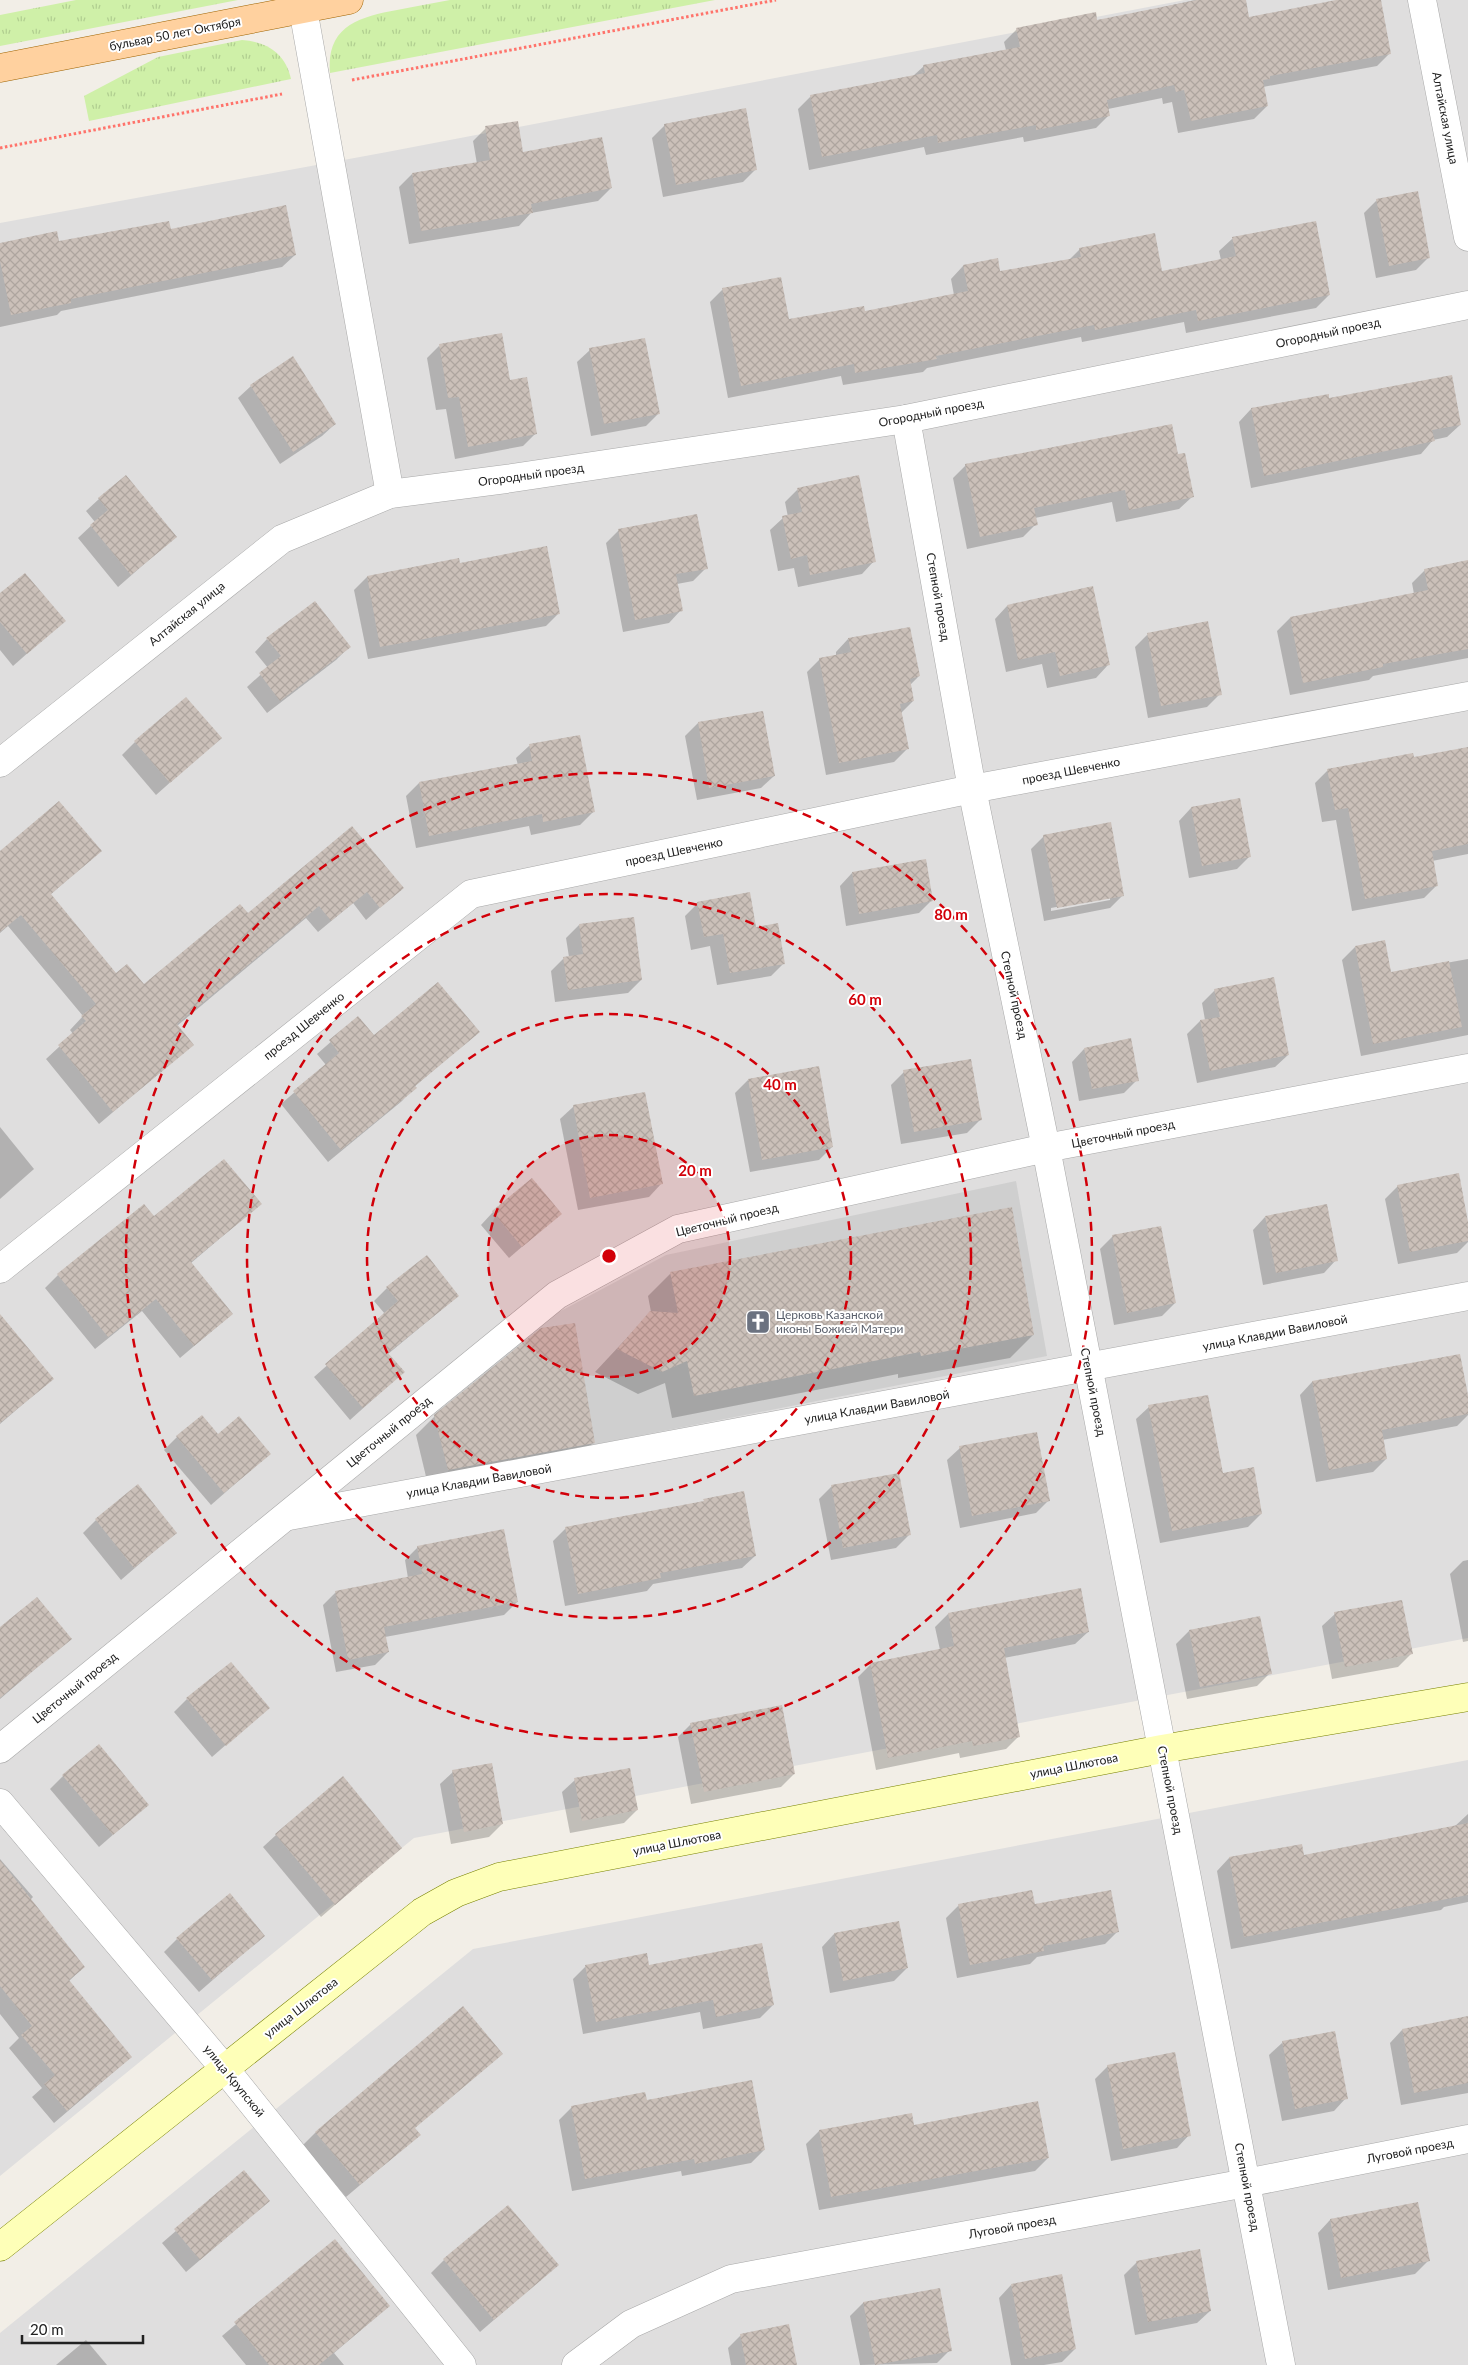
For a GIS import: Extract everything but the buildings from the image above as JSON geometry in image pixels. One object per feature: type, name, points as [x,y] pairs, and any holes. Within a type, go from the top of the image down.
[{"type":"main road","name":"бульвар 50 лет Октября","points":[[0,68],[349,0]]},
{"type":"main road","name":"улица Шлютова","points":[[0,2247],[422,1912],[456,1893],[499,1877],[1162,1749],[1468,1697]]},
{"type":"street","name":"Алтайская улица","points":[[1422,0],[1468,237]]},
{"type":"street","points":[[303,9],[390,494]]},
{"type":"street","name":"Огородный проезд","points":[[390,494],[506,480],[906,419],[1468,305]]},
{"type":"street","name":"Степной проезд","points":[[906,419],[972,790],[1046,1148],[1281,2365]]},
{"type":"street","name":"Алтайская улица","points":[[0,763],[282,539],[390,494]]},
{"type":"street","name":"проезд Шевченко","points":[[0,1269],[471,894],[972,790],[1468,696]]},
{"type":"street","name":"Цветочный проезд","points":[[0,1749],[557,1295],[678,1229],[1046,1148],[1468,1068]]},
{"type":"street","name":"улица Клавдии Вавиловой","points":[[285,1517],[1468,1296]]},
{"type":"street","name":"улица Крупской","points":[[0,1803],[224,2068],[462,2365]]},
{"type":"street","name":"Луговой проезд","points":[[576,2365],[632,2324],[731,2279],[1246,2183],[1468,2139]]},
{"type":"path","points":[[0,148],[776,0]]},
{"type":"shaded area","points":[[1185,0],[1468,0],[1468,1638],[414,1838],[0,2176],[0,223],[387,152]]},
{"type":"shaded area","points":[[1016,1181],[1047,1356],[449,1473],[434,1414],[557,1313],[666,1255]]},
{"type":"shaded area","points":[[1468,1760],[1468,2365],[0,2365],[0,2333],[473,1949]]},
{"type":"green space","points":[[76,0],[238,0],[0,46],[0,15]]},
{"type":"green space","points":[[450,0],[715,0],[330,73],[330,57],[333,44],[339,34],[348,27],[370,16]]},
{"type":"green space","points":[[242,40],[259,43],[274,50],[284,62],[291,79],[89,121],[84,96],[158,57]]},
{"type":"place","name":"Церковь Казанской иконы Божией Матери","points":[[758,1322]]}]
